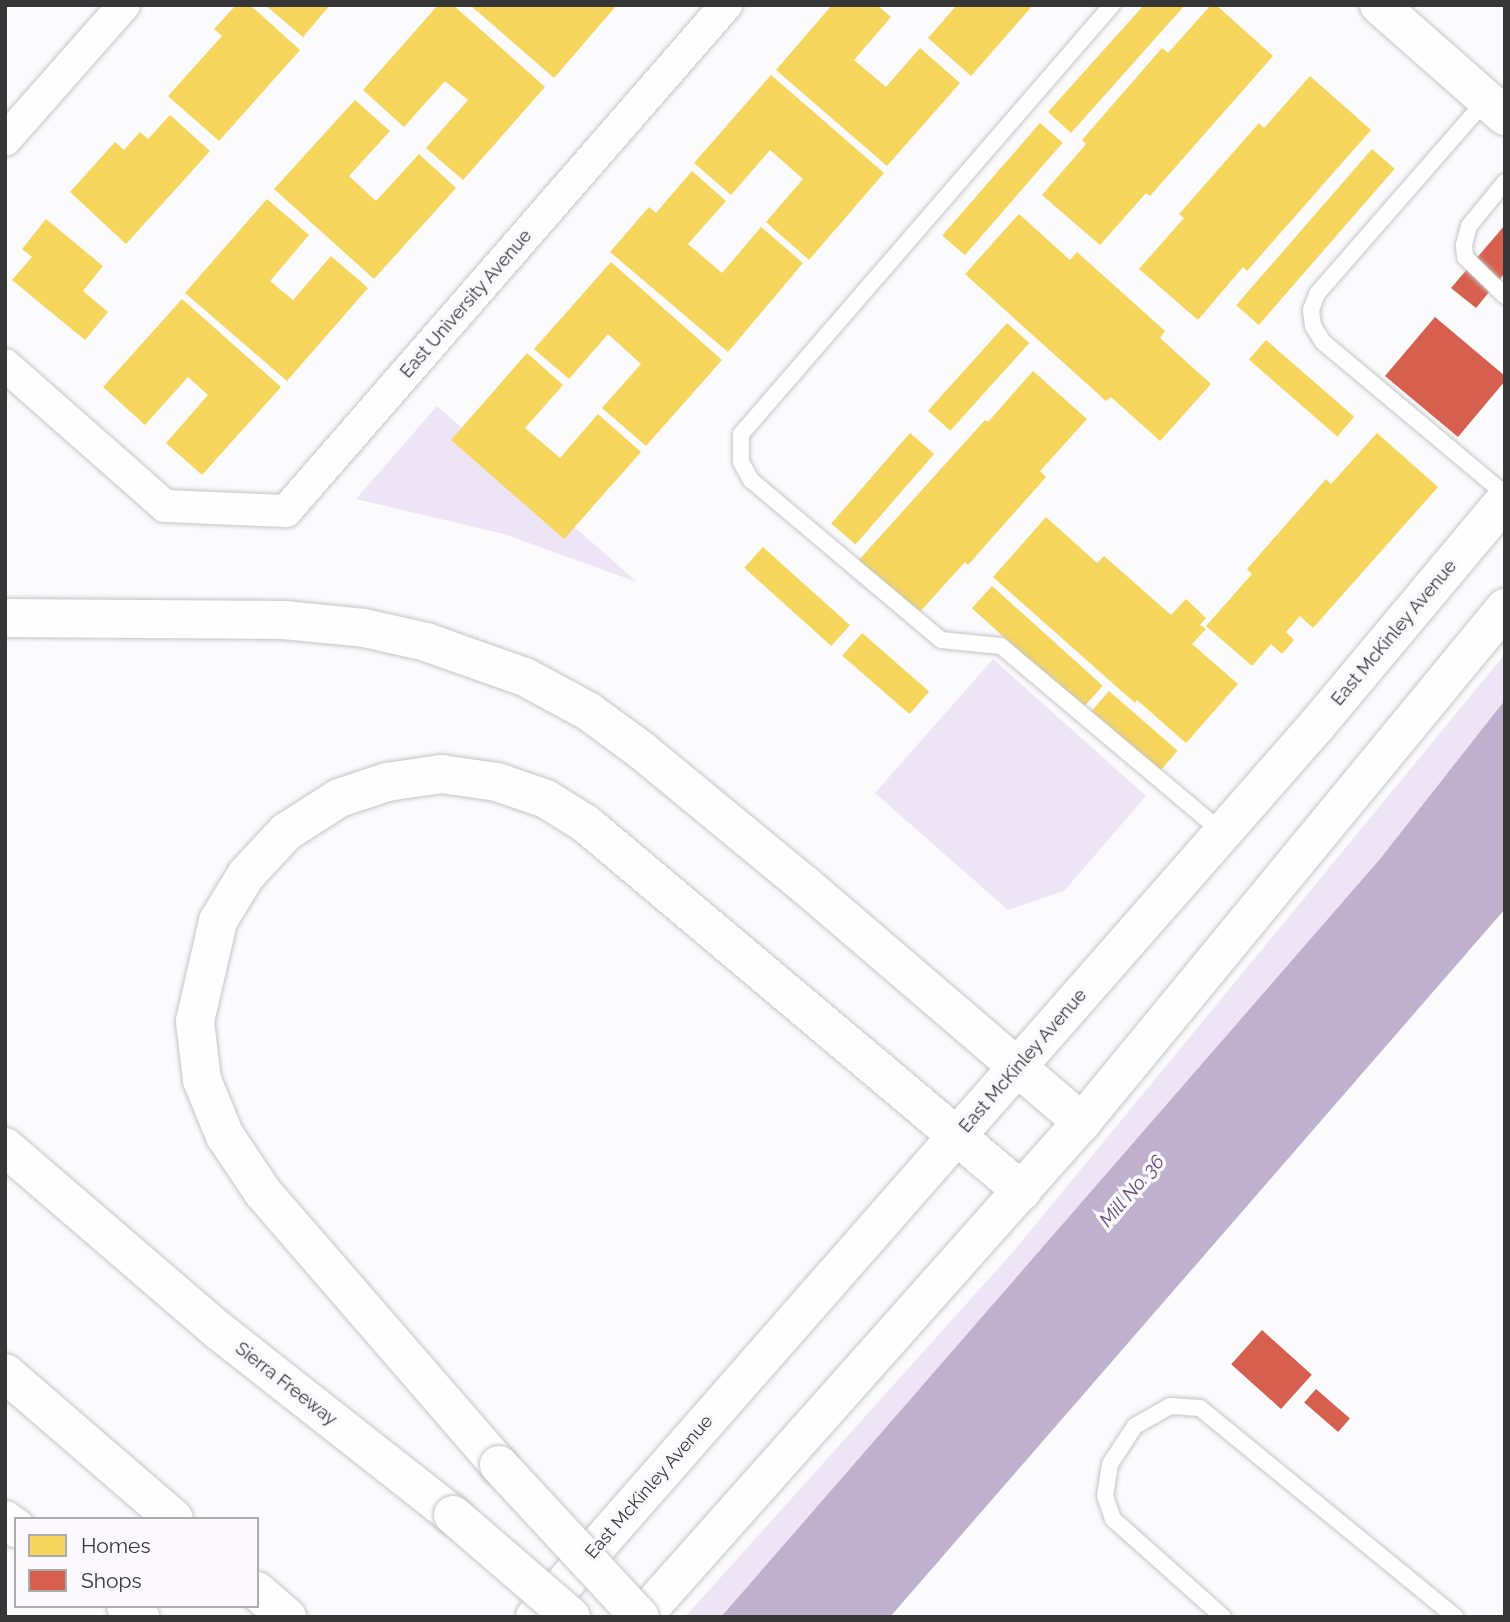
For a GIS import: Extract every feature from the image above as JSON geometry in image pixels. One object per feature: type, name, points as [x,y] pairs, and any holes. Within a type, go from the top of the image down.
[{"type":"main road","points":[[1379,5],[1496,108]]},
{"type":"main road","name":"East McKinley Avenue","points":[[535,1617],[1223,833],[1505,500]]},
{"type":"main road","points":[[1022,1191],[596,833],[546,799],[497,782],[441,774],[387,782],[339,799],[286,832],[246,874],[218,921],[195,1021],[202,1080],[225,1136],[262,1191],[499,1465],[641,1617],[1022,1191],[1082,1122],[1505,608]]},
{"type":"main road","points":[[5,618],[284,620],[365,628],[426,642],[525,677],[588,711],[640,750],[805,885],[1082,1122]]},
{"type":"main road","name":"Sierra Freeway","points":[[5,1147],[219,1331],[453,1515],[571,1617]]},
{"type":"main road","points":[[5,1373],[172,1517]]},
{"type":"main road","points":[[259,1593],[287,1617]]},
{"type":"street","points":[[5,140],[124,5]]},
{"type":"street","name":"East University Avenue","points":[[5,365],[165,506],[286,511],[726,5]]},
{"type":"lane","points":[[1112,5],[741,434],[741,462],[751,480],[941,640],[1001,646],[1223,833]]},
{"type":"lane","points":[[1496,108],[1317,295],[1311,310],[1313,326],[1323,342],[1505,495]]},
{"type":"lane","points":[[1505,182],[1469,226],[1464,245],[1465,257],[1505,296]]},
{"type":"lane","points":[[1223,1617],[1113,1519],[1105,1496],[1110,1464],[1135,1426],[1170,1406],[1200,1408],[1455,1617]]},
{"type":"shaded area","points":[[437,406],[637,582],[504,534],[356,499]]},
{"type":"shaded area","points":[[1505,654],[1505,700],[1380,859],[721,1617],[685,1617],[1013,1252]]},
{"type":"shaded area","points":[[993,659],[1146,796],[1064,891],[1008,910],[875,793]]},
{"type":"water","name":"Mill No. 36","points":[[1505,700],[1505,909],[890,1617],[721,1617],[1380,859]]},
{"type":"building: Homes","points":[[236,5],[250,5],[300,50],[219,141],[168,96],[222,36],[214,29]]},
{"type":"building: Homes","points":[[265,5],[330,5],[303,37]]},
{"type":"building: Homes","points":[[438,5],[453,5],[545,87],[463,180],[426,148],[468,100],[445,81],[404,127],[363,90]]},
{"type":"building: Homes","points":[[470,5],[617,5],[554,78]]},
{"type":"building: Homes","points":[[832,5],[877,5],[891,17],[854,60],[886,87],[920,48],[960,83],[887,166],[776,70]]},
{"type":"building: Homes","points":[[957,5],[1033,5],[971,76],[928,38]]},
{"type":"building: Homes","points":[[1144,5],[1185,5],[1071,133],[1048,112]]},
{"type":"building: Homes","points":[[1211,5],[1216,5],[1273,56],[1150,196],[1146,193],[1100,245],[1042,195],[1086,144],[1082,140],[1162,48],[1168,53]]},
{"type":"building: Homes","points":[[771,75],[884,173],[809,260],[766,222],[803,179],[770,150],[731,195],[694,163]]},
{"type":"building: Homes","points":[[1310,76],[1371,130],[1247,271],[1243,267],[1198,320],[1139,269],[1184,218],[1179,214],[1259,123],[1264,128]]},
{"type":"building: Homes","points":[[355,100],[390,131],[349,176],[376,201],[419,154],[456,188],[374,279],[274,189]]},
{"type":"building: Homes","points":[[170,115],[210,151],[126,244],[70,192],[115,142],[124,150],[140,132],[148,139]]},
{"type":"building: Homes","points":[[1040,123],[1063,143],[965,255],[942,235]]},
{"type":"building: Homes","points":[[1372,149],[1395,169],[1259,325],[1236,305]]},
{"type":"building: Homes","points":[[692,171],[726,201],[688,244],[722,273],[761,227],[803,263],[728,352],[610,252],[649,207],[656,213]]},
{"type":"building: Homes","points":[[267,199],[309,235],[270,281],[293,300],[331,256],[368,288],[287,381],[185,293]]},
{"type":"building: Homes","points":[[1019,214],[1070,260],[1077,252],[1165,331],[1160,338],[1211,384],[1160,441],[1111,397],[1106,401],[965,274]]},
{"type":"building: Homes","points":[[46,219],[103,266],[83,291],[108,312],[85,340],[12,280],[32,257],[22,249]]},
{"type":"building: Homes","points":[[611,262],[722,360],[646,446],[602,408],[641,364],[608,334],[569,379],[534,349]]},
{"type":"building: Homes","points":[[182,299],[281,387],[202,475],[166,443],[208,395],[188,377],[145,425],[103,387]]},
{"type":"building: Homes","points":[[1007,323],[1029,343],[950,431],[928,411]]},
{"type":"building: Homes","points":[[1266,340],[1354,417],[1337,436],[1249,360]]},
{"type":"building: Homes","points":[[527,353],[563,385],[525,428],[560,458],[598,414],[641,452],[564,539],[451,440]]},
{"type":"building: Homes","points":[[1033,371],[1087,419],[1040,471],[1046,477],[968,565],[965,562],[918,614],[858,561],[985,420],[988,422]]},
{"type":"building: Homes","points":[[910,433],[934,454],[855,545],[831,524]]},
{"type":"building: Homes","points":[[1377,433],[1438,487],[1313,628],[1300,616],[1286,632],[1294,640],[1282,654],[1271,644],[1252,666],[1206,626],[1252,574],[1247,569],[1326,479],[1331,484]]},
{"type":"building: Homes","points":[[1046,517],[1097,563],[1104,556],[1171,615],[1186,599],[1206,618],[1200,625],[1206,629],[1192,644],[1238,684],[1186,743],[1137,700],[1135,703],[993,577]]},
{"type":"building: Homes","points":[[763,547],[850,625],[831,646],[744,568]]},
{"type":"building: Homes","points":[[992,586],[1103,686],[1083,708],[972,608]]},
{"type":"building: Homes","points":[[862,633],[929,691],[909,714],[842,656]]},
{"type":"building: Homes","points":[[1109,691],[1178,751],[1158,773],[1089,714]]},
{"type":"building: Shops","points":[[1505,225],[1505,273],[1476,308],[1451,288]]},
{"type":"building: Shops","points":[[1435,317],[1505,376],[1505,381],[1458,437],[1385,376]]},
{"type":"building: Shops","points":[[1262,1330],[1312,1375],[1281,1409],[1231,1364]]},
{"type":"building: Shops","points":[[1316,1389],[1350,1419],[1338,1432],[1304,1403]]}]
